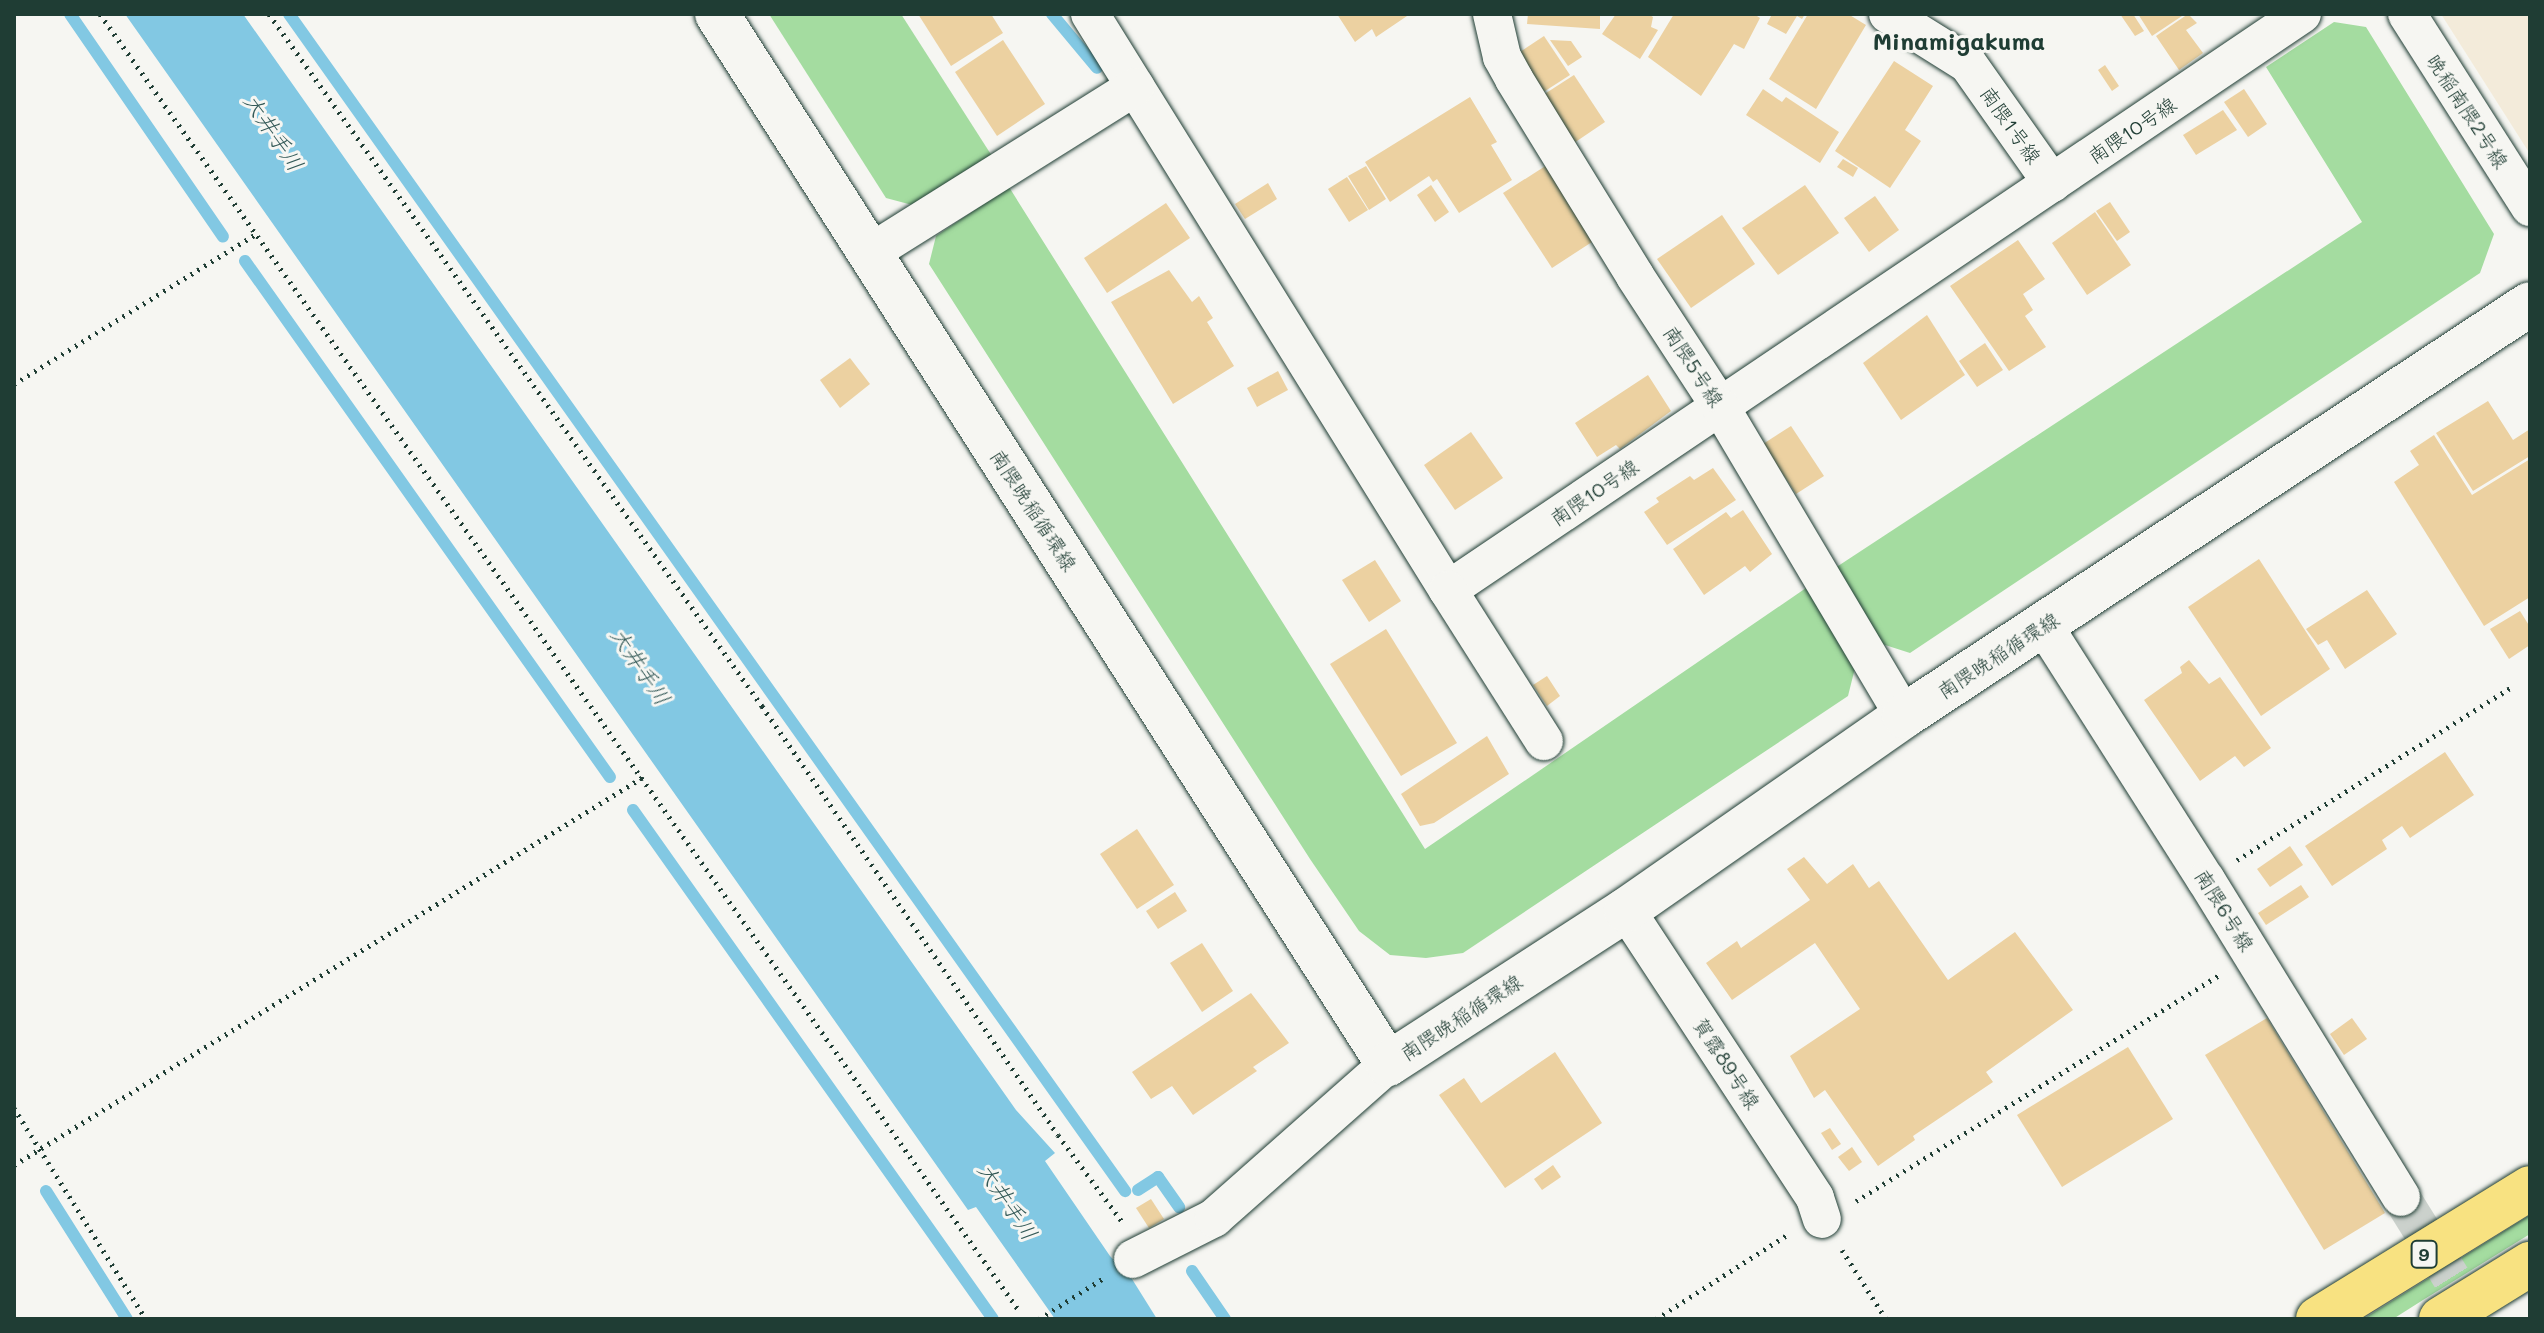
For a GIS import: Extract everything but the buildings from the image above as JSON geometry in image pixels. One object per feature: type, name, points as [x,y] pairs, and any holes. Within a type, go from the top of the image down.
[{"type":"highway","name":"9","points":[[2318,1319],[2530,1188]]},
{"type":"highway","points":[[2441,1319],[2530,1264]]},
{"type":"street","name":"南隈晩稲循環線","points":[[717,14],[1388,1064],[1626,910],[1904,716],[2530,304]]},
{"type":"street","points":[[1090,14],[1544,741]]},
{"type":"street","name":"南隈5号線","points":[[1492,14],[1502,57],[1514,79],[1635,276],[1721,408],[1904,716]]},
{"type":"street","name":"南隈1号線","points":[[1888,14],[1968,64],[2052,183]]},
{"type":"street","name":"南隈10号線","points":[[1448,590],[2302,14]]},
{"type":"street","name":"晩稲南隈2号線","points":[[2407,14],[2530,207]]},
{"type":"street","points":[[870,253],[1135,87]]},
{"type":"street","name":"南隈6号線","points":[[2044,626],[2206,880],[2401,1197]]},
{"type":"street","name":"賀露89号線","points":[[1626,910],[1815,1198],[1822,1219]]},
{"type":"street","points":[[1139,1256],[1214,1218],[1388,1064]]},
{"type":"path","points":[[100,14],[1020,1312]]},
{"type":"path","points":[[269,14],[753,694],[1139,1256],[1039,1319]]},
{"type":"path","points":[[14,384],[256,234]]},
{"type":"path","points":[[2206,880],[2510,688]]},
{"type":"path","points":[[14,1165],[643,777]]},
{"type":"path","points":[[1656,1319],[1806,1223],[1822,1219],[2252,955]]},
{"type":"path","points":[[14,1108],[146,1319]]},
{"type":"path","points":[[1822,1219],[1886,1319]]},
{"type":"shaded area","points":[[2441,14],[2530,14],[2530,154]]},
{"type":"green space","points":[[769,14],[901,14],[992,156],[916,206],[886,198]]},
{"type":"green space","points":[[2334,22],[2366,27],[2494,234],[2480,273],[1910,653],[1882,644],[1835,568],[2362,222],[2266,67]]},
{"type":"green space","points":[[1009,187],[1425,849],[1806,588],[1855,668],[1848,696],[1463,953],[1426,958],[1390,955],[1359,931],[1310,859],[929,264],[936,236]]},
{"type":"green space","points":[[2530,1215],[2530,1234],[2393,1319],[2363,1319]]},
{"type":"water","name":"大井手川","points":[[125,14],[243,14],[1016,1110],[1055,1153],[1045,1161],[1110,1256],[1132,1279],[1157,1319],[1055,1319],[976,1207],[968,1210]]},
{"type":"waterway","points":[[70,14],[223,237]]},
{"type":"waterway","points":[[289,14],[1125,1191]]},
{"type":"waterway","points":[[1052,14],[1097,68]]},
{"type":"waterway","points":[[245,261],[610,777]]},
{"type":"waterway","points":[[633,810],[993,1319]]},
{"type":"waterway","points":[[1138,1190],[1158,1177],[1179,1207]]},
{"type":"waterway","points":[[46,1191],[127,1319]]},
{"type":"waterway","points":[[1192,1271],[1225,1319]]},
{"type":"tunnel","points":[[2401,1197],[2477,1319]]},
{"type":"district","name":"Minamigakuma","points":[[1959,41]]}]
